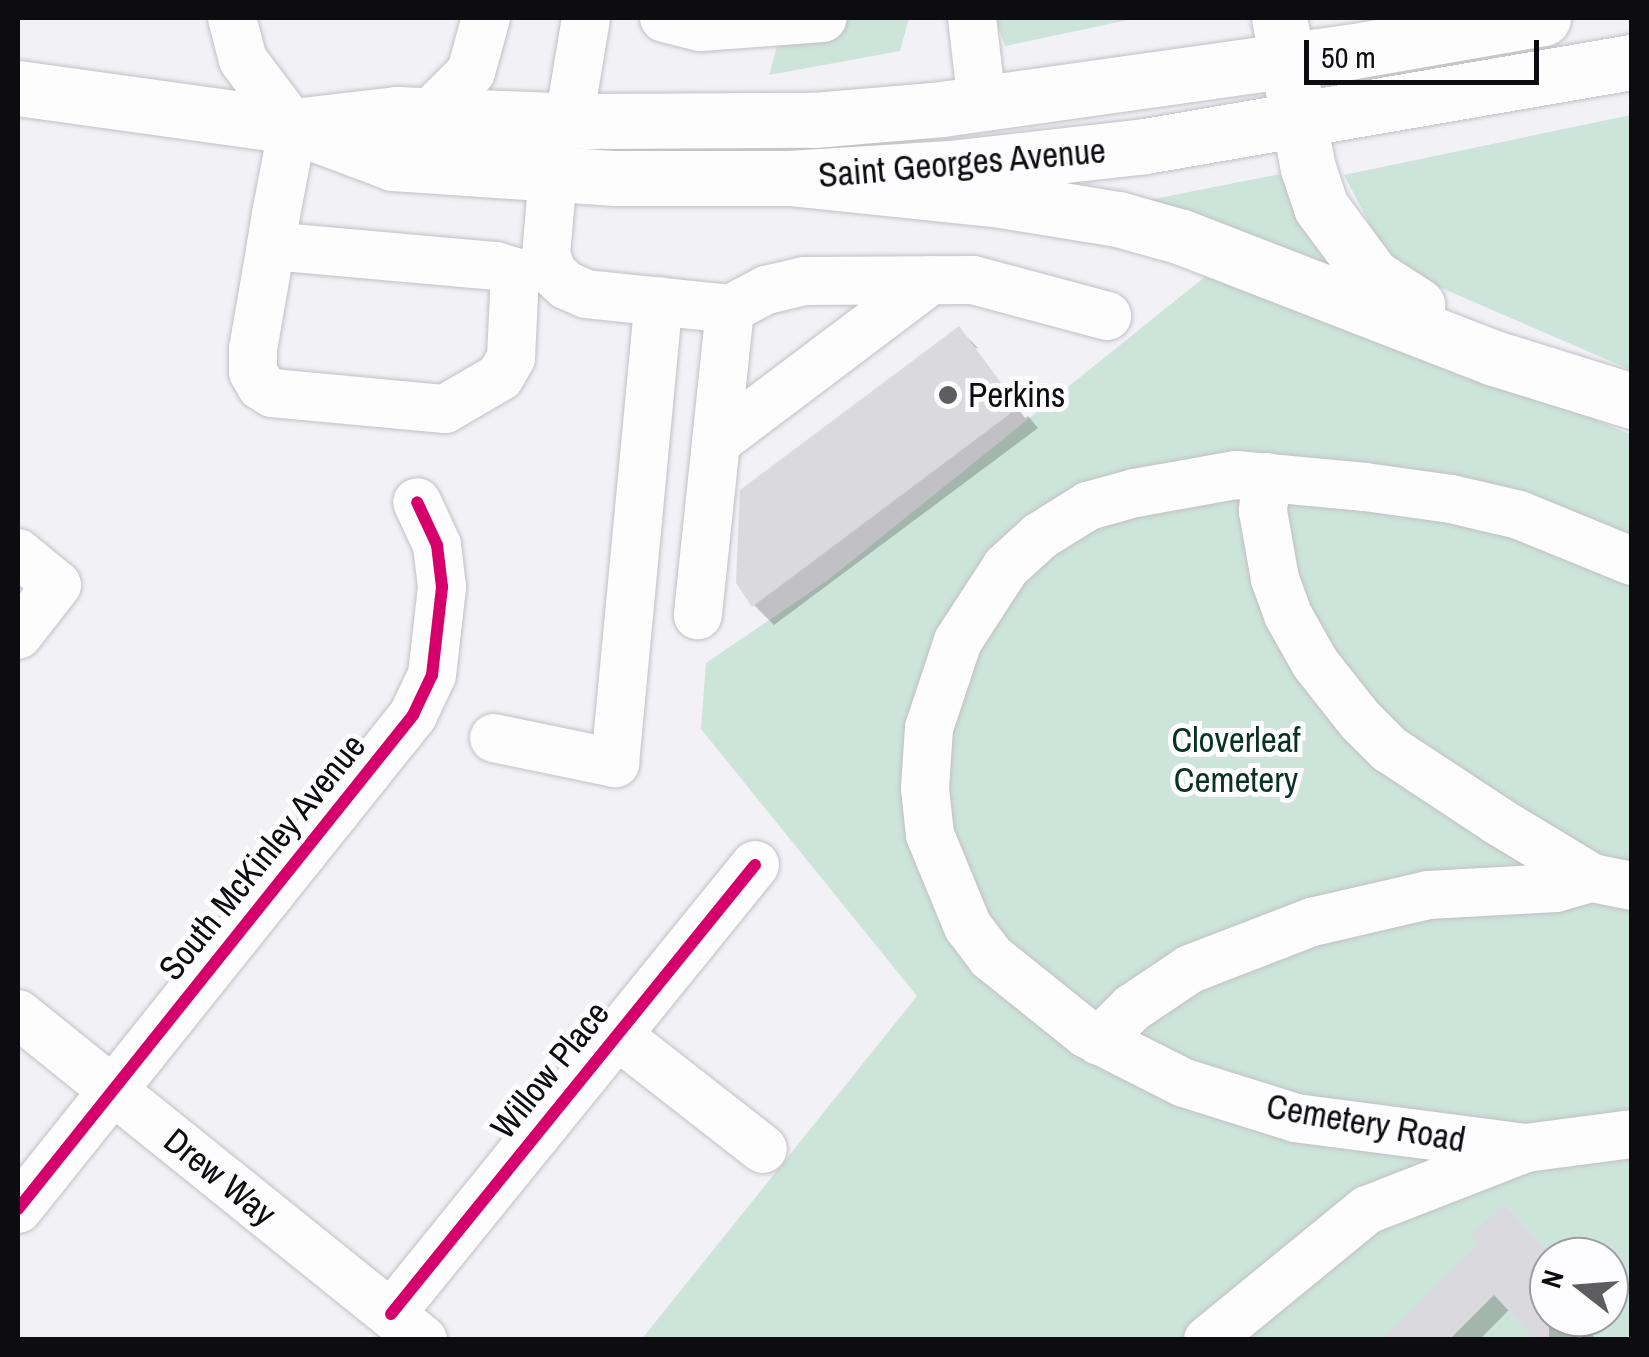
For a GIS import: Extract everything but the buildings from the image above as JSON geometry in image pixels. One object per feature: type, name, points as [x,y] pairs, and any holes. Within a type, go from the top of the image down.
[{"type":"main road","name":"Saint Georges Avenue","points":[[293,126],[396,114],[569,120],[814,120],[982,103],[1204,72],[1283,39],[1543,18]]},
{"type":"main road","points":[[1283,39],[1298,120],[1322,207],[1372,276],[1422,307],[1619,396]]},
{"type":"main road","name":"Saint Georges Avenue","points":[[18,88],[293,126],[392,163],[553,175],[788,178],[950,168],[1145,146],[1632,62]]},
{"type":"main road","points":[[1145,146],[1192,113],[1204,94],[1204,72]]},
{"type":"main road","points":[[788,178],[1002,200],[1118,219],[1216,250],[1494,358],[1619,396]]},
{"type":"street","points":[[232,18],[242,60],[293,126],[253,372],[261,386],[272,394],[444,409],[500,377],[511,358],[532,268],[545,242],[553,175]]},
{"type":"street","points":[[427,116],[471,72],[486,18]]},
{"type":"street","points":[[569,120],[586,18]]},
{"type":"street","points":[[664,18],[701,27],[823,18]]},
{"type":"street","points":[[972,18],[982,103]]},
{"type":"street","points":[[271,246],[532,268],[586,294],[730,309],[766,290],[804,280],[973,280],[1108,316]]},
{"type":"street","points":[[716,442],[931,280]]},
{"type":"street","points":[[494,738],[615,763],[659,301]]},
{"type":"street","points":[[698,615],[730,309]]},
{"type":"street","name":"Cemetery Road","points":[[1526,1148],[1296,1118],[1184,1084],[1099,1041],[1036,998],[991,957],[968,927],[948,884],[930,836],[926,788],[929,728],[944,676],[978,605],[1006,568],[1040,536],[1088,506],[1236,475],[1268,477],[1452,499],[1519,516],[1632,561]]},
{"type":"street","points":[[1268,477],[1263,511],[1275,578],[1288,615],[1315,663],[1389,749],[1498,820],[1612,882]]},
{"type":"street","name":"South McKinley Avenue","points":[[18,1209],[402,731],[424,696],[437,650],[442,566],[437,545],[416,502]]},
{"type":"street","points":[[18,553],[58,585],[18,635]]},
{"type":"street","points":[[1480,891],[1498,820]]},
{"type":"street","name":"Willow Place","points":[[407,1327],[617,1036],[755,864]]},
{"type":"street","points":[[1099,1041],[1162,986],[1242,947],[1370,905],[1480,891],[1612,882]]},
{"type":"street","name":"Drew Way","points":[[18,1014],[407,1327]]},
{"type":"street","points":[[617,1036],[763,1149]]},
{"type":"street","name":"Cemetery Road","points":[[1208,1340],[1367,1210],[1526,1148],[1632,1134]]},
{"type":"green space","points":[[785,18],[909,18],[900,51],[769,75]]},
{"type":"green space","points":[[995,18],[1137,18],[1005,46]]},
{"type":"green space","points":[[1631,115],[1631,370],[1409,274],[1384,251],[1344,175]]},
{"type":"green space","points":[[1280,174],[1336,275],[1144,201]]},
{"type":"green space","name":"Cloverleaf Cemetery","points":[[1227,259],[1631,435],[1631,1339],[641,1340],[917,996],[701,729],[706,663],[828,580]]},
{"type":"cycle path","points":[[18,1209],[413,715],[432,675],[442,587],[437,545],[417,502]]},
{"type":"cycle path","points":[[391,1314],[755,865]]},
{"type":"place","name":"Perkins","points":[[948,395]]}]
